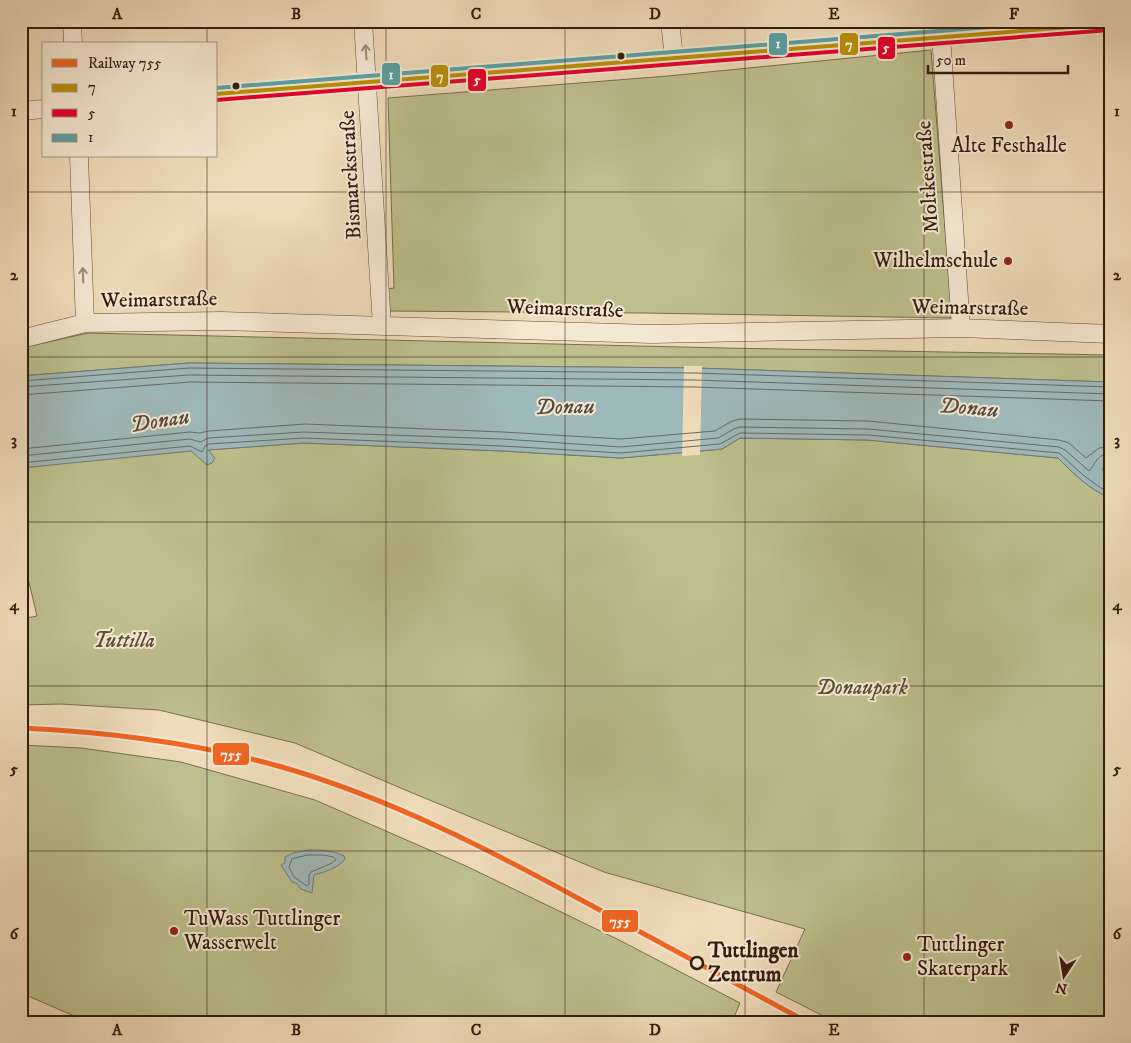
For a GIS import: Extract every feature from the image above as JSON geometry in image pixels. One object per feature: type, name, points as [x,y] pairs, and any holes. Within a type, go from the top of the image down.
[{"type":"street","points":[[72,21],[73,42]]},
{"type":"street","name":"Bismarckstraße","points":[[363,21],[382,326]]},
{"type":"street","points":[[670,21],[674,58]]},
{"type":"street","points":[[218,94],[674,58],[940,30],[1110,24]]},
{"type":"street","name":"Moltkestraße","points":[[940,30],[961,328]]},
{"type":"street","points":[[21,111],[42,109]]},
{"type":"street","points":[[79,158],[85,323]]},
{"type":"street","name":"Weimarstraße","points":[[21,339],[85,323],[221,321],[652,334],[961,328],[1110,334]]},
{"type":"green space","points":[[931,50],[952,318],[386,311],[385,289],[394,288],[388,98],[668,76]]},
{"type":"green space","points":[[88,333],[1110,355],[1110,382],[695,368],[189,363],[21,376],[21,348]]},
{"type":"green space","name":"Donaupark","points":[[740,438],[867,440],[1058,458],[1089,486],[1110,498],[1110,1022],[835,1022],[776,992],[805,929],[604,872],[295,743],[159,710],[61,704],[21,705],[21,619],[37,616],[23,557],[21,557],[21,468],[124,456],[304,443],[621,458],[722,449]]},
{"type":"green space","points":[[21,745],[81,748],[181,762],[315,800],[466,866],[621,941],[740,1003],[732,1022],[88,1022],[21,993]]},
{"type":"water","name":"Donau","points":[[189,363],[695,368],[1110,382],[1110,465],[1102,469],[1110,481],[1110,498],[1089,486],[1058,458],[867,440],[740,438],[722,449],[621,458],[304,443],[208,450],[215,458],[212,463],[207,465],[191,451],[21,468],[21,376]]},
{"type":"water","points":[[308,850],[331,851],[344,856],[345,859],[335,867],[314,875],[312,893],[301,889],[296,883],[292,882],[281,865],[285,863],[285,857]]},
{"type":"pier","points":[[684,366],[702,366],[700,455],[682,456]]},
{"type":"rail line","name":"755","points":[[21,728],[87,732],[153,740],[218,751],[282,767],[361,794],[399,809],[475,844],[807,1022]]},
{"type":"transit line","name":"1","points":[[218,88],[1065,21]]},
{"type":"transit line","name":"7","points":[[218,94],[1110,24]]},
{"type":"transit line","name":"5","points":[[218,100],[1110,30]]},
{"type":"place","name":"Alte Festhalle","points":[[1009,125]]},
{"type":"place","name":"Wilhelmschule","points":[[1008,261]]},
{"type":"place","name":"TuWass Tuttlinger Wasserwelt","points":[[174,931]]},
{"type":"place","name":"Tuttlinger Skaterpark","points":[[907,957]]},
{"type":"place","name":"Tuttlingen Zentrum","points":[[697,963]]},
{"type":"park label","name":"Tuttilla","points":[[124,641]]}]
